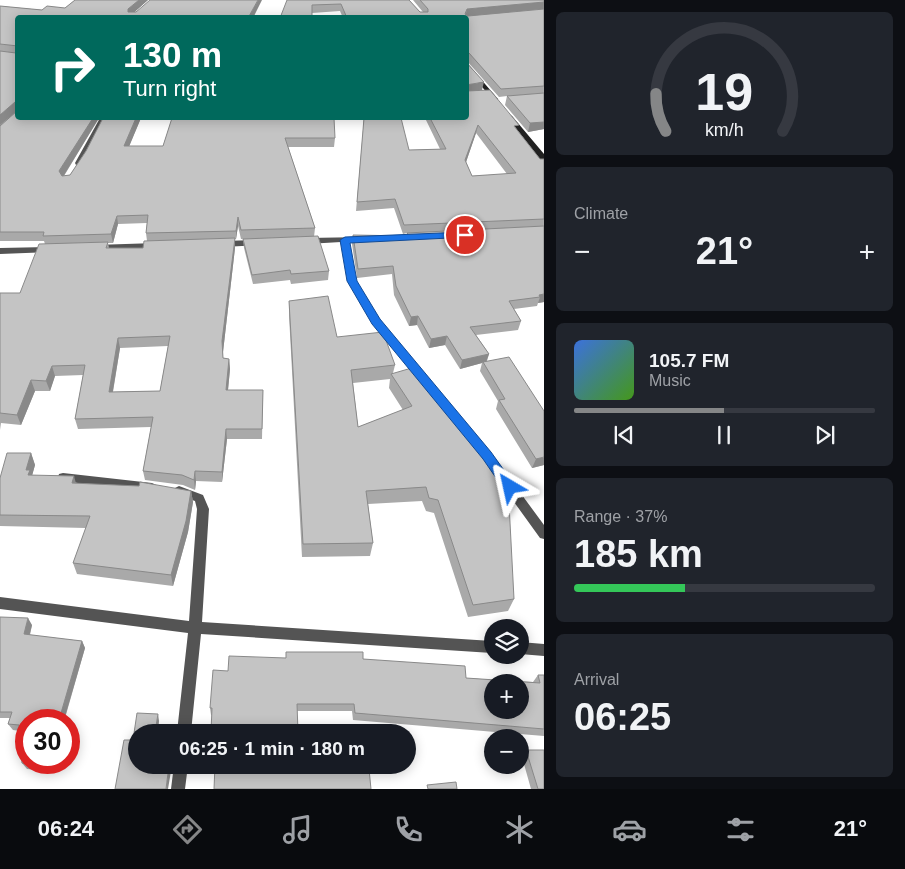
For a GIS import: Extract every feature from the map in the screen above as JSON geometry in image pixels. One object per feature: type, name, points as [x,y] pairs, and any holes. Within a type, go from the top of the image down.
[{"type":"street","points":[[469,68],[490,94],[500,100],[544,159]]},
{"type":"street","points":[[482,95],[490,94]]},
{"type":"street","points":[[72,173],[82,159],[102,120]]},
{"type":"street","points":[[297,242],[373,239]]},
{"type":"street","points":[[345,240],[352,281],[376,321],[487,456],[544,534]]},
{"type":"street","points":[[210,245],[268,243]]},
{"type":"street","points":[[84,249],[161,246]]},
{"type":"street","points":[[0,251],[56,250]]},
{"type":"street","points":[[52,475],[183,492],[199,498],[203,509],[195,628],[185,724]]},
{"type":"street","points":[[0,603],[195,628],[484,646]]},
{"type":"street","points":[[529,649],[544,650]]},
{"type":"street","points":[[178,789],[180,774]]},
{"type":"building","points":[[75,0],[139,0],[128,9],[128,12],[136,12],[150,0],[258,0],[250,15],[15,15],[15,46],[0,44],[0,6],[42,10],[47,6],[65,8]]},
{"type":"building","points":[[287,0],[409,0],[420,12],[428,12],[428,9],[420,0],[544,0],[544,2],[467,9],[465,14],[466,15],[346,15],[341,4],[312,5],[312,15],[281,15]]},
{"type":"building","points":[[544,9],[544,86],[501,89],[469,53],[469,16]]},
{"type":"building","points":[[0,51],[15,53],[15,102],[0,115]]},
{"type":"building","points":[[469,65],[484,82],[469,84]]},
{"type":"building","points":[[490,90],[519,125],[514,126],[540,159],[544,159],[544,219],[404,225],[395,199],[357,202],[364,120],[402,120],[409,150],[446,149],[431,120],[469,120],[469,91]],"holes":[[[478,125],[516,173],[472,176],[465,160]]]},
{"type":"building","points":[[544,93],[544,122],[530,123],[507,96]]},
{"type":"building","points":[[15,113],[15,120],[92,120],[59,171],[62,176],[70,175],[86,151],[102,120],[135,120],[124,146],[163,146],[171,120],[334,120],[335,138],[285,138],[315,228],[241,230],[238,217],[236,231],[146,233],[148,215],[117,216],[111,234],[43,236],[44,232],[0,232],[0,126]]},
{"type":"building","points":[[544,226],[544,294],[539,295],[540,297],[509,301],[521,321],[470,327],[489,354],[462,360],[447,336],[431,339],[418,316],[411,317],[396,286],[393,266],[358,269],[353,235],[409,236],[407,233]]},
{"type":"building","points":[[318,236],[329,271],[291,274],[290,270],[252,275],[243,239]]},
{"type":"building","points":[[235,238],[222,341],[223,358],[229,359],[226,390],[263,390],[262,429],[226,429],[222,472],[195,471],[194,480],[182,475],[143,471],[153,417],[75,419],[85,365],[52,366],[46,381],[31,380],[17,415],[0,413],[0,293],[20,293],[39,244],[108,242],[106,248],[143,248],[144,241]],"holes":[[[170,336],[160,391],[109,392],[118,338]]]},
{"type":"building","points":[[328,296],[337,337],[383,332],[395,365],[351,370],[358,427],[412,406],[391,374],[415,367],[435,399],[438,398],[462,426],[460,427],[492,469],[500,470],[508,484],[514,599],[473,605],[438,500],[429,498],[426,487],[366,491],[373,543],[303,544],[289,301]]},
{"type":"building","points":[[509,357],[544,411],[544,457],[536,459],[499,400],[505,399],[483,362]]},
{"type":"building","points":[[7,453],[31,453],[26,470],[30,470],[28,475],[74,476],[72,483],[139,486],[140,482],[191,491],[186,521],[171,575],[73,563],[90,516],[0,515],[0,478]]},
{"type":"building","points":[[0,617],[28,618],[24,634],[82,641],[62,709],[15,709],[15,725],[8,724],[12,712],[0,712]]},
{"type":"building","points":[[286,652],[363,652],[363,659],[465,666],[466,678],[484,679],[484,719],[529,719],[529,682],[540,683],[538,675],[544,675],[544,729],[355,713],[354,704],[297,704],[298,724],[211,724],[212,708],[210,708],[213,670],[228,671],[229,656],[286,658]]},
{"type":"building","points":[[137,713],[158,714],[156,724],[135,724]]},
{"type":"building","points":[[124,740],[128,740],[128,774],[168,774],[166,789],[115,789]]},
{"type":"building","points":[[529,750],[544,750],[544,789],[538,789],[529,760]]},
{"type":"building","points":[[215,774],[370,774],[371,789],[214,789]]},
{"type":"building","points":[[456,782],[457,789],[428,789],[427,785]]},
{"type":"route","points":[[465,235],[345,240],[352,281],[376,321],[487,456],[510,487]]}]
